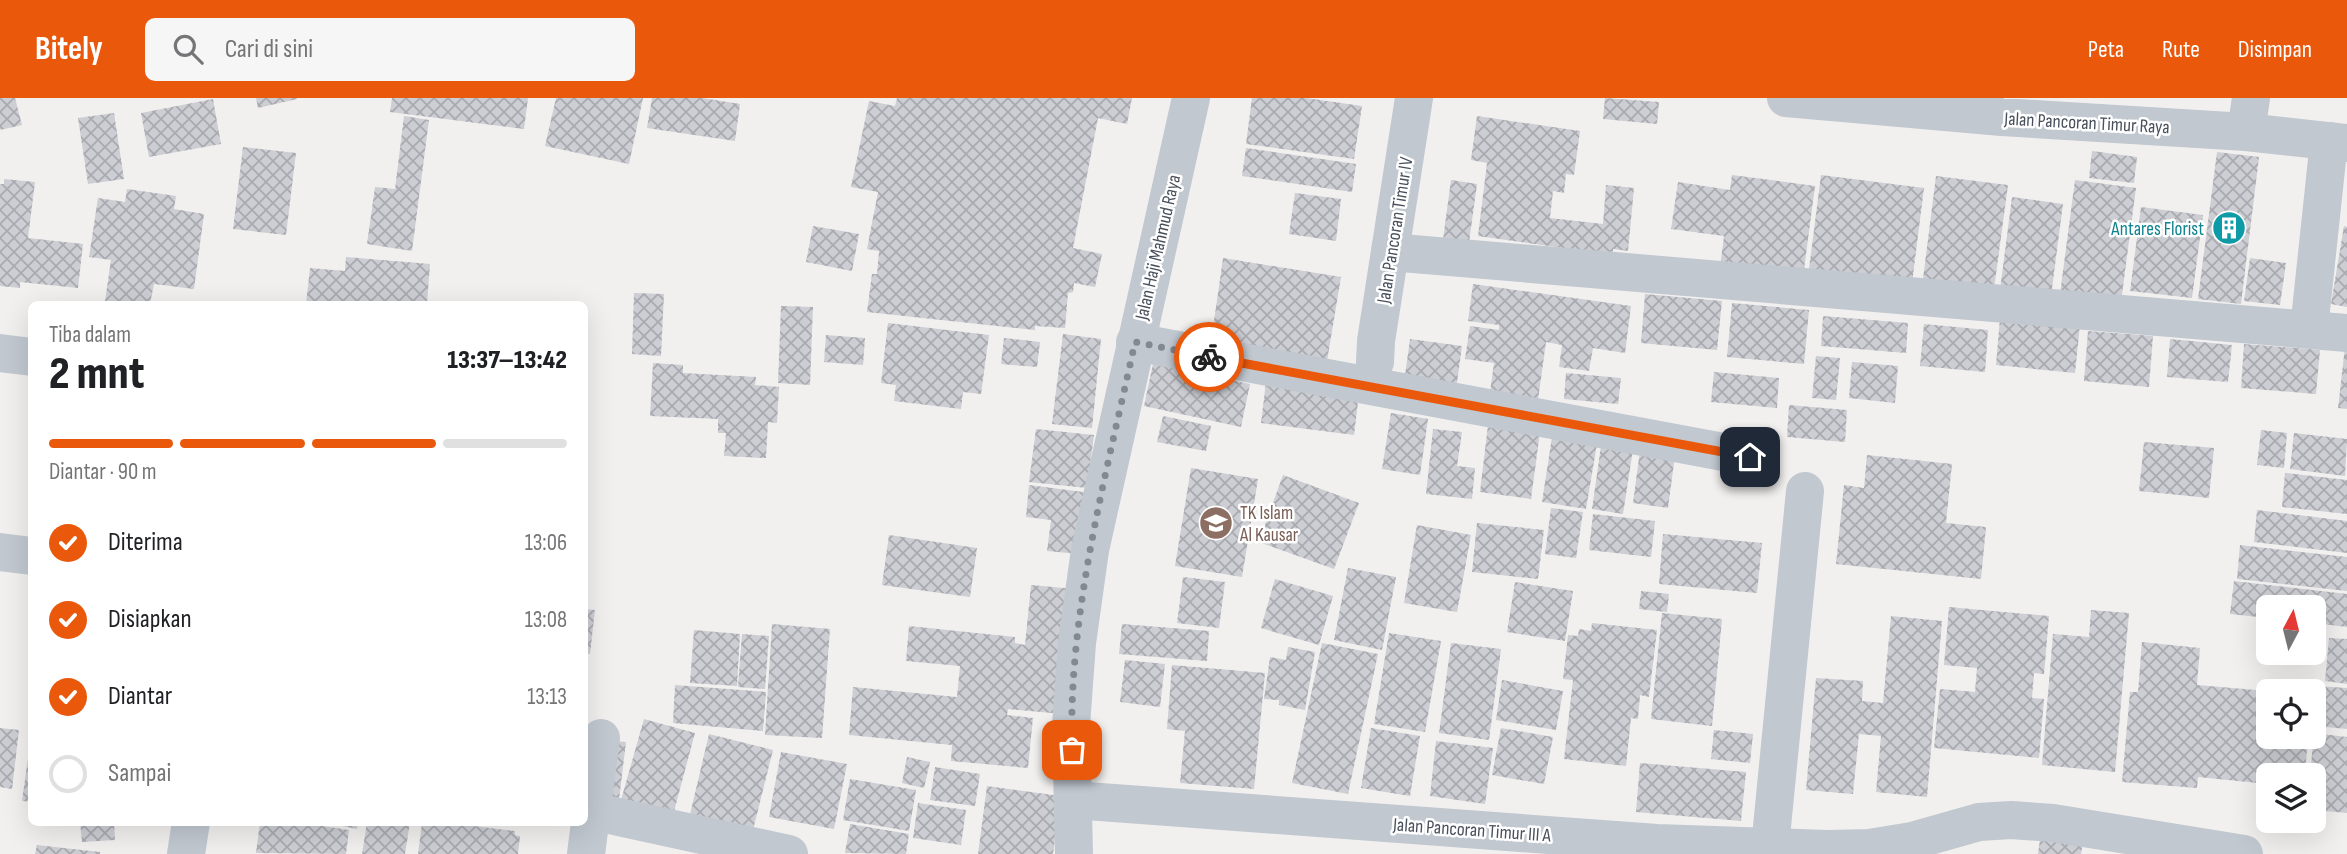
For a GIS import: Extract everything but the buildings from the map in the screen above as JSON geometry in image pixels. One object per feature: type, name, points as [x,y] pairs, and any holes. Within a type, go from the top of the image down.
[{"type":"street","name":"Jalan Haji Mahmud Raya","points":[[1074,854],[1071,725],[1077,643],[1090,550],[1191,98]]},
{"type":"street","name":"Jalan Pancoran Timur IV","points":[[1375,362],[1414,98]]},
{"type":"street","name":"Jalan Pancoran Timur Raya","points":[[1786,98],[2002,117],[2249,115],[2338,141]]},
{"type":"street","points":[[2309,330],[2338,141]]},
{"type":"street","points":[[1390,252],[2347,333]]},
{"type":"street","points":[[1135,342],[1750,457]]},
{"type":"street","points":[[0,353],[28,356]]},
{"type":"street","points":[[1770,847],[1805,491]]},
{"type":"street","points":[[0,552],[28,556]]},
{"type":"street","points":[[586,854],[601,738]]},
{"type":"street","name":"Jalan Pancoran Timur III A","points":[[1073,800],[1657,843],[1770,847],[1912,848],[1979,822],[2011,820],[2053,823],[2244,854]]},
{"type":"street","points":[[591,811],[789,854]]},
{"type":"street","points":[[186,854],[190,826]]},
{"type":"way so far","points":[[1072,750],[1071,725],[1077,643],[1090,550],[1135,342],[1209,357]]},
{"type":"place","name":"Antares Florist","points":[[2229,228]]},
{"type":"place","name":"TK Islam Al Kausar","points":[[1216,523]]},
{"type":"route","points":[[1209,357],[1750,457]]}]
